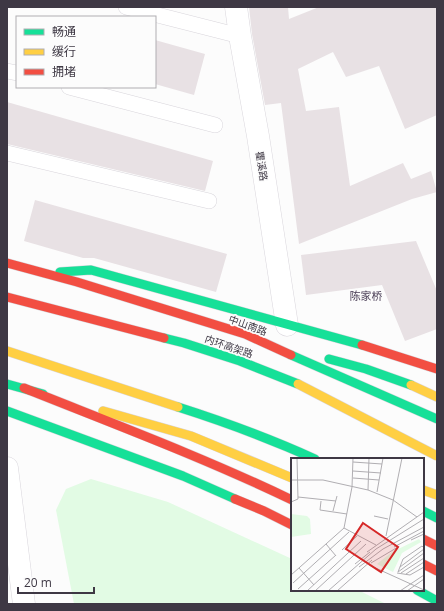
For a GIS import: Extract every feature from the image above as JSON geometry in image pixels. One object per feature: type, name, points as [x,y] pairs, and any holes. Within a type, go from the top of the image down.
[{"type":"main road","name":"中山南路","points":[[7,263],[84,284],[245,334],[437,419]]},
{"type":"main road","name":"中山南路","points":[[43,273],[91,270],[406,358],[437,369]]},
{"type":"main road","name":"内环高架路","points":[[7,296],[184,343],[240,361],[379,416]]},
{"type":"main road","points":[[245,334],[366,369],[411,385],[437,397]]},
{"type":"main road","points":[[7,351],[201,414],[318,458]]},
{"type":"main road","points":[[7,384],[191,436],[291,478]]},
{"type":"main road","points":[[298,384],[437,456]]},
{"type":"main road","points":[[24,388],[186,452],[291,500]]},
{"type":"main road","points":[[7,411],[183,476],[264,511],[291,524]]},
{"type":"main road","points":[[424,490],[437,495]]},
{"type":"main road","points":[[424,512],[437,518]]},
{"type":"main road","points":[[424,540],[437,546]]},
{"type":"main road","points":[[424,564],[437,571]]},
{"type":"main road","points":[[419,591],[437,602]]},
{"type":"street","name":"瞿溪路","points":[[236,7],[287,324]]},
{"type":"street","points":[[7,468],[24,604]]},
{"type":"lane","points":[[126,7],[240,36]]},
{"type":"lane","points":[[73,88],[215,125]]},
{"type":"lane","points":[[7,154],[208,201]]},
{"type":"green space","points":[[91,479],[168,502],[291,559],[291,591],[360,591],[386,604],[74,604],[56,510],[66,489]]},
{"type":"building","points":[[249,7],[288,7],[289,19],[319,7],[437,7],[437,115],[405,129],[379,66],[346,77],[333,52],[298,69],[306,111],[339,107],[350,186],[403,163],[411,179],[431,171],[437,192],[412,199],[299,244],[281,103],[265,105],[252,34]]},
{"type":"building","points":[[156,40],[205,54],[194,95],[156,84]]},
{"type":"building","points":[[7,102],[213,161],[205,191],[7,144]]},
{"type":"building","points":[[35,200],[227,254],[216,292],[94,258],[83,258],[24,241]]},
{"type":"building","points":[[416,241],[437,291],[437,329],[405,341],[382,285],[306,295],[301,255]]},
{"type":"traffic: fast","points":[[60,272],[91,270],[362,345]]},
{"type":"traffic: fast","points":[[164,338],[240,361],[298,384]]},
{"type":"traffic: fast","points":[[291,355],[437,419]]},
{"type":"traffic: fast","points":[[329,359],[366,369],[411,385]]},
{"type":"traffic: fast","points":[[7,384],[43,394]]},
{"type":"traffic: fast","points":[[178,407],[248,431],[313,458]]},
{"type":"traffic: fast","points":[[7,411],[183,476],[235,499]]},
{"type":"traffic: fast","points":[[424,512],[437,518]]},
{"type":"traffic: fast","points":[[419,591],[437,601]]},
{"type":"traffic: slow","points":[[7,351],[178,407]]},
{"type":"traffic: slow","points":[[298,384],[437,456]]},
{"type":"traffic: slow","points":[[411,385],[437,397]]},
{"type":"traffic: slow","points":[[103,411],[191,436],[291,478]]},
{"type":"traffic: slow","points":[[424,490],[437,495]]},
{"type":"traffic: jam","points":[[7,263],[77,282],[245,334],[291,355]]},
{"type":"traffic: jam","points":[[7,297],[164,338]]},
{"type":"traffic: jam","points":[[362,345],[437,369]]},
{"type":"traffic: jam","points":[[24,388],[193,456],[291,500]]},
{"type":"traffic: jam","points":[[235,499],[291,524]]},
{"type":"traffic: jam","points":[[424,540],[437,546]]},
{"type":"traffic: jam","points":[[424,564],[437,571]]},
{"type":"district","name":"陈家桥","points":[[366,295]]}]
